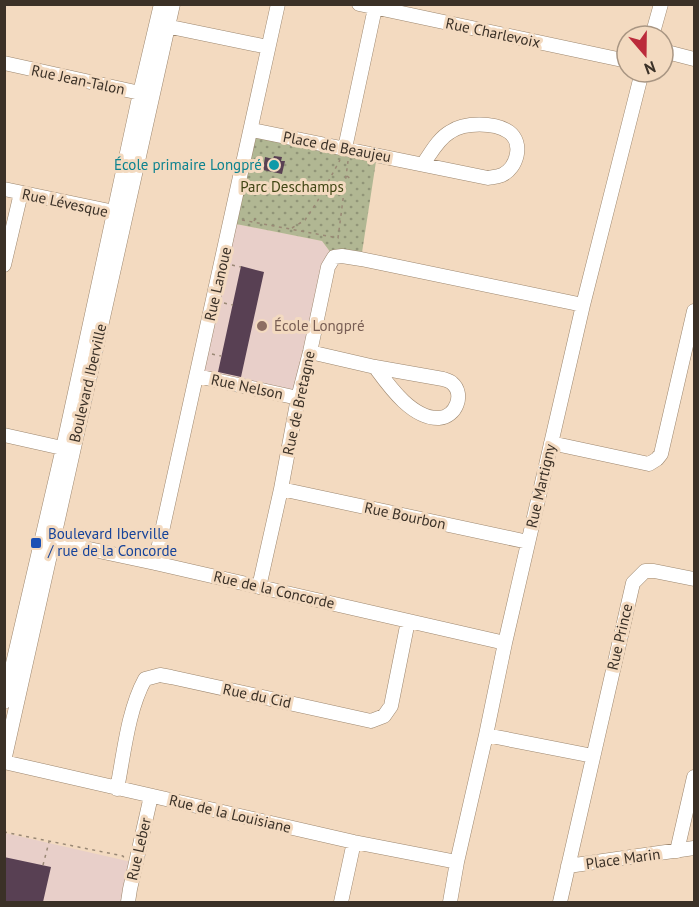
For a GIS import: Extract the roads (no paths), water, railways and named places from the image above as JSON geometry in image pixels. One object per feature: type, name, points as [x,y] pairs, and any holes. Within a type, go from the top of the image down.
[{"type":"street","name":"Boulevard Iberville","points":[[161,4],[163,25]]},
{"type":"street","name":"Boulevard Iberville","points":[[4,702],[48,540],[146,94],[163,25],[173,4]]},
{"type":"street","name":"Rue Lanoue","points":[[155,563],[278,4]]},
{"type":"street","name":"Rue Charlevoix","points":[[359,4],[615,58]]},
{"type":"street","points":[[655,24],[661,4]]},
{"type":"street","points":[[345,155],[375,8]]},
{"type":"street","points":[[163,25],[268,47]]},
{"type":"street","points":[[675,54],[694,59]]},
{"type":"street","name":"Rue Jean-Talon","points":[[4,63],[146,94]]},
{"type":"street","name":"Rue Martigny","points":[[450,903],[505,643],[551,443],[639,84]]},
{"type":"street","name":"Place de Beaujeu","points":[[252,130],[345,155],[423,164],[488,178],[498,177],[511,168],[518,149],[514,138],[508,131],[475,123],[449,132],[423,164]]},
{"type":"street","name":"Rue Lévesque","points":[[4,189],[120,214]]},
{"type":"street","points":[[4,265],[21,193]]},
{"type":"street","name":"Rue de Bretagne","points":[[259,587],[298,398],[328,267],[333,257],[361,259],[583,305]]},
{"type":"street","points":[[551,443],[649,464],[657,459],[694,311]]},
{"type":"street","points":[[310,352],[443,379],[452,383],[458,398],[457,406],[453,412],[441,418],[418,412],[390,388],[375,367]]},
{"type":"street","name":"Rue Nelson","points":[[197,376],[298,398]]},
{"type":"street","points":[[4,435],[68,449]]},
{"type":"street","name":"Rue Bourbon","points":[[281,489],[528,543]]},
{"type":"street","name":"Rue de la Concorde","points":[[48,540],[505,643]]},
{"type":"street","name":"Rue Prince","points":[[560,903],[633,583],[645,571],[694,579]]},
{"type":"street","name":"Rue du Cid","points":[[117,789],[134,705],[145,679],[160,675],[171,677],[371,721],[384,716],[391,706],[408,621]]},
{"type":"street","name":"Boulevard Iberville","points":[[4,762],[15,657]]},
{"type":"street","points":[[486,735],[592,756]]},
{"type":"street","name":"Rue de la Louisiane","points":[[4,762],[354,842],[457,862]]},
{"type":"street","name":"Place Marin","points":[[677,851],[694,777]]},
{"type":"street","name":"Rue Leber","points":[[128,903],[151,796]]},
{"type":"street","points":[[341,903],[354,842]]},
{"type":"street","name":"Place Marin","points":[[568,866],[694,848]]},
{"type":"place","name":"École primaire Longpré","points":[[274,165]]},
{"type":"place","name":"École Longpré","points":[[262,326]]},
{"type":"place","name":"Boulevard Iberville / rue de la Concorde","points":[[36,543]]},
{"type":"park label","name":"Parc Deschamps","points":[[292,187]]}]
